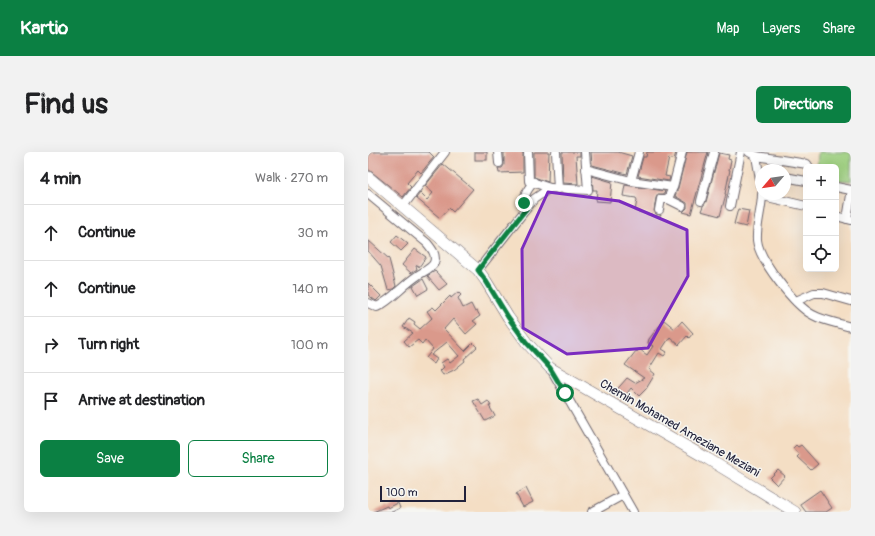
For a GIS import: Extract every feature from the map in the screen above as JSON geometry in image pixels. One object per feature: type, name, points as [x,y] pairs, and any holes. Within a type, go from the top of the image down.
[{"type":"main road","name":"Chemin Mohamed Ameziane Meziani","points":[[368,177],[478,270],[526,342],[550,368],[708,459],[795,512]]},
{"type":"street","points":[[403,206],[445,152]]},
{"type":"street","points":[[498,152],[499,163]]},
{"type":"street","points":[[528,152],[529,181],[554,189],[588,190],[585,152]]},
{"type":"street","points":[[554,189],[556,152]]},
{"type":"street","points":[[631,181],[639,152]]},
{"type":"street","points":[[668,199],[673,187],[682,152]]},
{"type":"street","points":[[701,201],[714,152]]},
{"type":"street","points":[[730,206],[741,152]]},
{"type":"street","points":[[752,154],[807,164]]},
{"type":"street","points":[[752,154],[756,164]]},
{"type":"street","points":[[586,169],[631,181],[673,187]]},
{"type":"street","points":[[791,178],[803,180]]},
{"type":"street","points":[[526,209],[524,203],[525,196],[528,189],[534,182]]},
{"type":"street","points":[[839,188],[851,190]]},
{"type":"street","points":[[478,270],[534,199],[554,189]]},
{"type":"street","points":[[368,194],[432,248],[435,255],[434,264],[432,266],[414,277],[380,306],[374,307],[368,304]]},
{"type":"street","points":[[839,217],[849,220],[851,195]]},
{"type":"street","points":[[659,210],[661,199],[668,199],[682,206]]},
{"type":"street","points":[[761,200],[757,225],[757,240],[760,252],[778,280],[796,301],[812,315],[851,326]]},
{"type":"street","points":[[782,200],[803,205]]},
{"type":"street","points":[[796,301],[814,293],[823,293],[851,301]]},
{"type":"street","points":[[550,368],[633,512]]},
{"type":"street","points":[[592,512],[623,495]]},
{"type":"highlighted area","points":[[548,192],[619,201],[687,230],[688,276],[648,348],[567,354],[523,328],[522,249]]},
{"type":"green space","points":[[818,152],[851,152],[851,181],[839,180],[839,164],[817,164]]},
{"type":"building","points":[[372,152],[429,152],[434,157],[421,173],[418,170],[407,183],[411,187],[403,197],[368,169],[368,157]]},
{"type":"building","points":[[475,152],[487,152],[487,160],[475,160]]},
{"type":"building","points":[[504,152],[523,152],[523,172],[499,173],[498,168],[502,168],[504,165]]},
{"type":"building","points":[[534,152],[549,152],[548,182],[534,177]]},
{"type":"building","points":[[562,152],[580,152],[580,156],[576,156],[578,184],[563,183]]},
{"type":"building","points":[[591,152],[618,152],[632,156],[627,174],[592,165]]},
{"type":"building","points":[[647,152],[676,152],[674,160],[669,158],[665,176],[670,177],[669,181],[638,176],[643,157],[646,157]]},
{"type":"building","points":[[687,152],[708,152],[691,214],[683,212],[687,208],[687,203],[675,196]]},
{"type":"building","points":[[719,153],[729,155],[728,159],[731,160],[726,194],[720,216],[701,211],[706,202]]},
{"type":"building","points":[[443,164],[473,189],[453,212],[449,208],[440,218],[416,198],[420,193],[427,200],[433,193],[425,186]]},
{"type":"building","points":[[592,176],[612,182],[610,202],[596,201],[597,190],[593,190]]},
{"type":"building","points":[[625,185],[665,191],[664,194],[658,194],[656,198],[654,211],[656,214],[661,215],[660,217],[635,211],[636,198],[623,196]]},
{"type":"building","points":[[738,209],[749,211],[746,227],[734,224]]},
{"type":"building","points":[[397,235],[408,244],[401,251],[391,242]]},
{"type":"building","points":[[368,240],[389,259],[396,286],[393,289],[388,290],[381,266],[368,251]]},
{"type":"building","points":[[415,249],[426,257],[419,267],[418,265],[416,266],[417,269],[411,273],[402,265]]},
{"type":"building","points":[[435,271],[447,284],[439,290],[427,276]]},
{"type":"building","points":[[423,279],[428,289],[418,295],[413,286]]},
{"type":"building","points":[[368,283],[381,296],[376,301],[368,295]]},
{"type":"building","points":[[458,292],[461,295],[458,298],[463,308],[471,304],[475,312],[477,311],[480,316],[473,321],[477,324],[466,334],[453,319],[444,329],[465,351],[473,343],[477,347],[464,359],[465,361],[454,370],[443,375],[440,371],[444,367],[441,363],[447,359],[450,363],[459,356],[447,342],[431,355],[437,359],[434,364],[426,358],[433,349],[425,340],[422,344],[418,340],[409,347],[404,341],[413,333],[403,327],[409,318],[415,322],[414,324],[420,329],[432,318],[427,311],[433,307],[436,310],[450,296],[451,298]]},
{"type":"building","points":[[664,320],[675,329],[682,321],[693,333],[689,338],[687,336],[679,345],[670,337],[662,349],[667,352],[664,356],[659,353],[649,369],[655,374],[646,389],[639,396],[631,388],[622,400],[613,394],[627,378],[635,383],[644,378],[625,365],[639,349],[647,355],[653,346],[648,343],[649,339]]},
{"type":"building","points":[[478,399],[482,405],[488,401],[491,406],[489,406],[495,416],[485,421],[473,401]]},
{"type":"building","points":[[796,445],[798,447],[801,445],[818,464],[811,470],[797,457],[799,455],[793,448]]},
{"type":"building","points":[[778,470],[785,476],[777,485],[770,478]]},
{"type":"building","points":[[526,488],[533,502],[523,507],[516,494]]},
{"type":"building","points":[[820,490],[832,508],[826,512],[806,512],[800,504]]},
{"type":"building","points":[[398,503],[400,508],[392,512],[373,512],[387,506],[388,508]]},
{"type":"route","points":[[524,203],[526,209],[478,270],[508,317],[526,342],[550,368],[565,393]]}]
